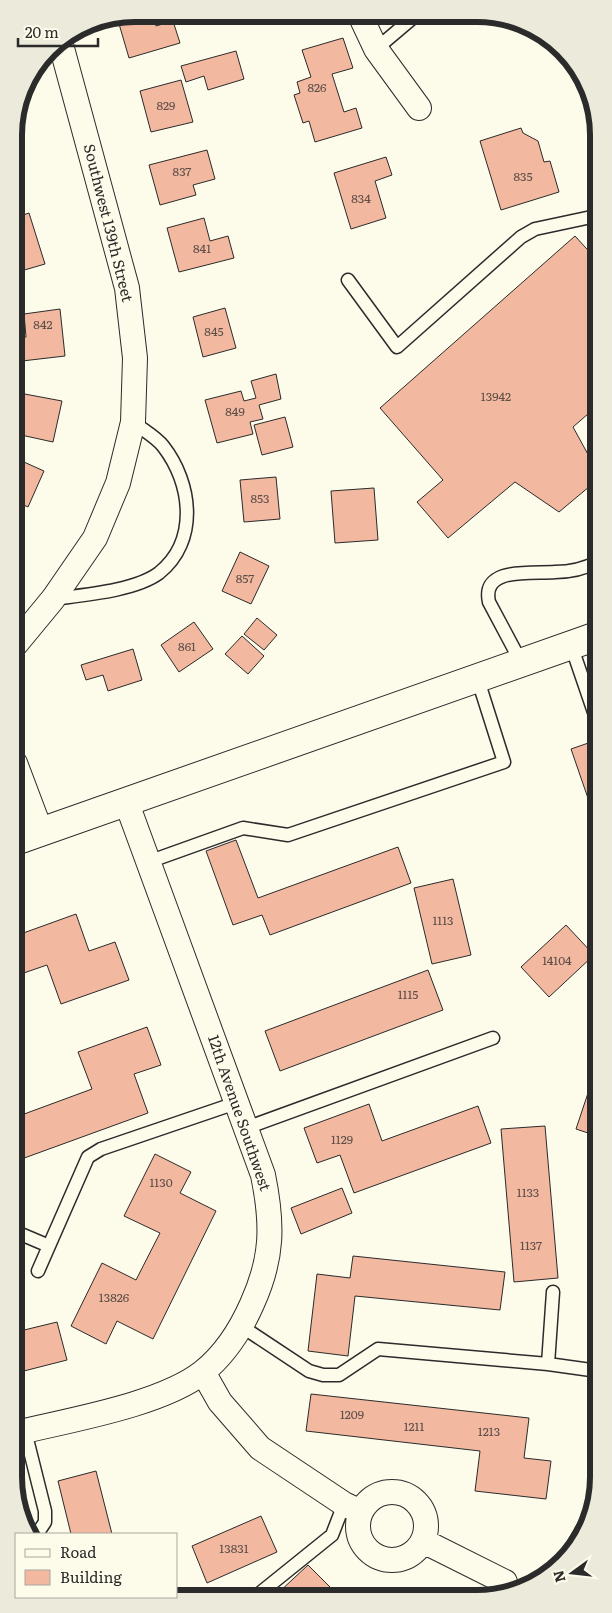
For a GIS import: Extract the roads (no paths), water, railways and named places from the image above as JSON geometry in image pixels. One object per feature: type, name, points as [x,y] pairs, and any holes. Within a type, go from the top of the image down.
[{"type":"main road","points":[[22,838],[476,677],[590,639]]},
{"type":"street","points":[[363,22],[376,49],[419,108]]},
{"type":"street","name":"Southwest 139th Street","points":[[23,636],[53,599],[94,538],[118,483],[134,422],[135,358],[128,288],[62,50]]},
{"type":"street","points":[[23,783],[41,832]]},
{"type":"street","name":"12th Avenue Southwest","points":[[22,1432],[127,1406],[173,1388],[203,1372],[223,1352],[240,1326],[261,1285],[271,1246],[270,1210],[263,1175],[126,801]]},
{"type":"street","points":[[203,1372],[220,1402],[260,1448],[352,1508],[358,1524],[359,1536],[364,1546],[372,1554],[384,1559],[395,1560],[406,1557],[416,1550],[423,1541],[426,1529],[425,1517],[420,1507],[412,1498],[400,1493],[389,1492],[378,1495],[368,1502],[352,1508]]},
{"type":"street","points":[[423,1541],[499,1588]]},
{"type":"lane","points":[[376,49],[408,22]]},
{"type":"lane","points":[[348,280],[397,347],[521,238],[535,228],[590,217]]},
{"type":"lane","points":[[53,599],[129,586],[158,573],[176,553],[186,524],[188,500],[180,473],[162,445],[134,422]]},
{"type":"lane","points":[[521,662],[489,602],[489,588],[494,580],[518,571],[554,572],[579,570],[590,565]]},
{"type":"lane","points":[[571,645],[590,699]]},
{"type":"lane","points":[[148,862],[243,828],[288,835],[504,762],[476,677]]},
{"type":"lane","points":[[246,1128],[493,1038]]},
{"type":"lane","points":[[38,1272],[88,1157],[101,1150],[236,1103]]},
{"type":"lane","points":[[22,1235],[49,1246]]},
{"type":"lane","points":[[548,1364],[553,1292]]},
{"type":"lane","points":[[240,1326],[309,1371],[323,1375],[339,1375],[378,1349],[548,1364],[589,1370]]},
{"type":"lane","points":[[22,1435],[45,1510],[45,1522],[38,1533]]},
{"type":"lane","points":[[264,1590],[332,1535],[352,1508]]}]
